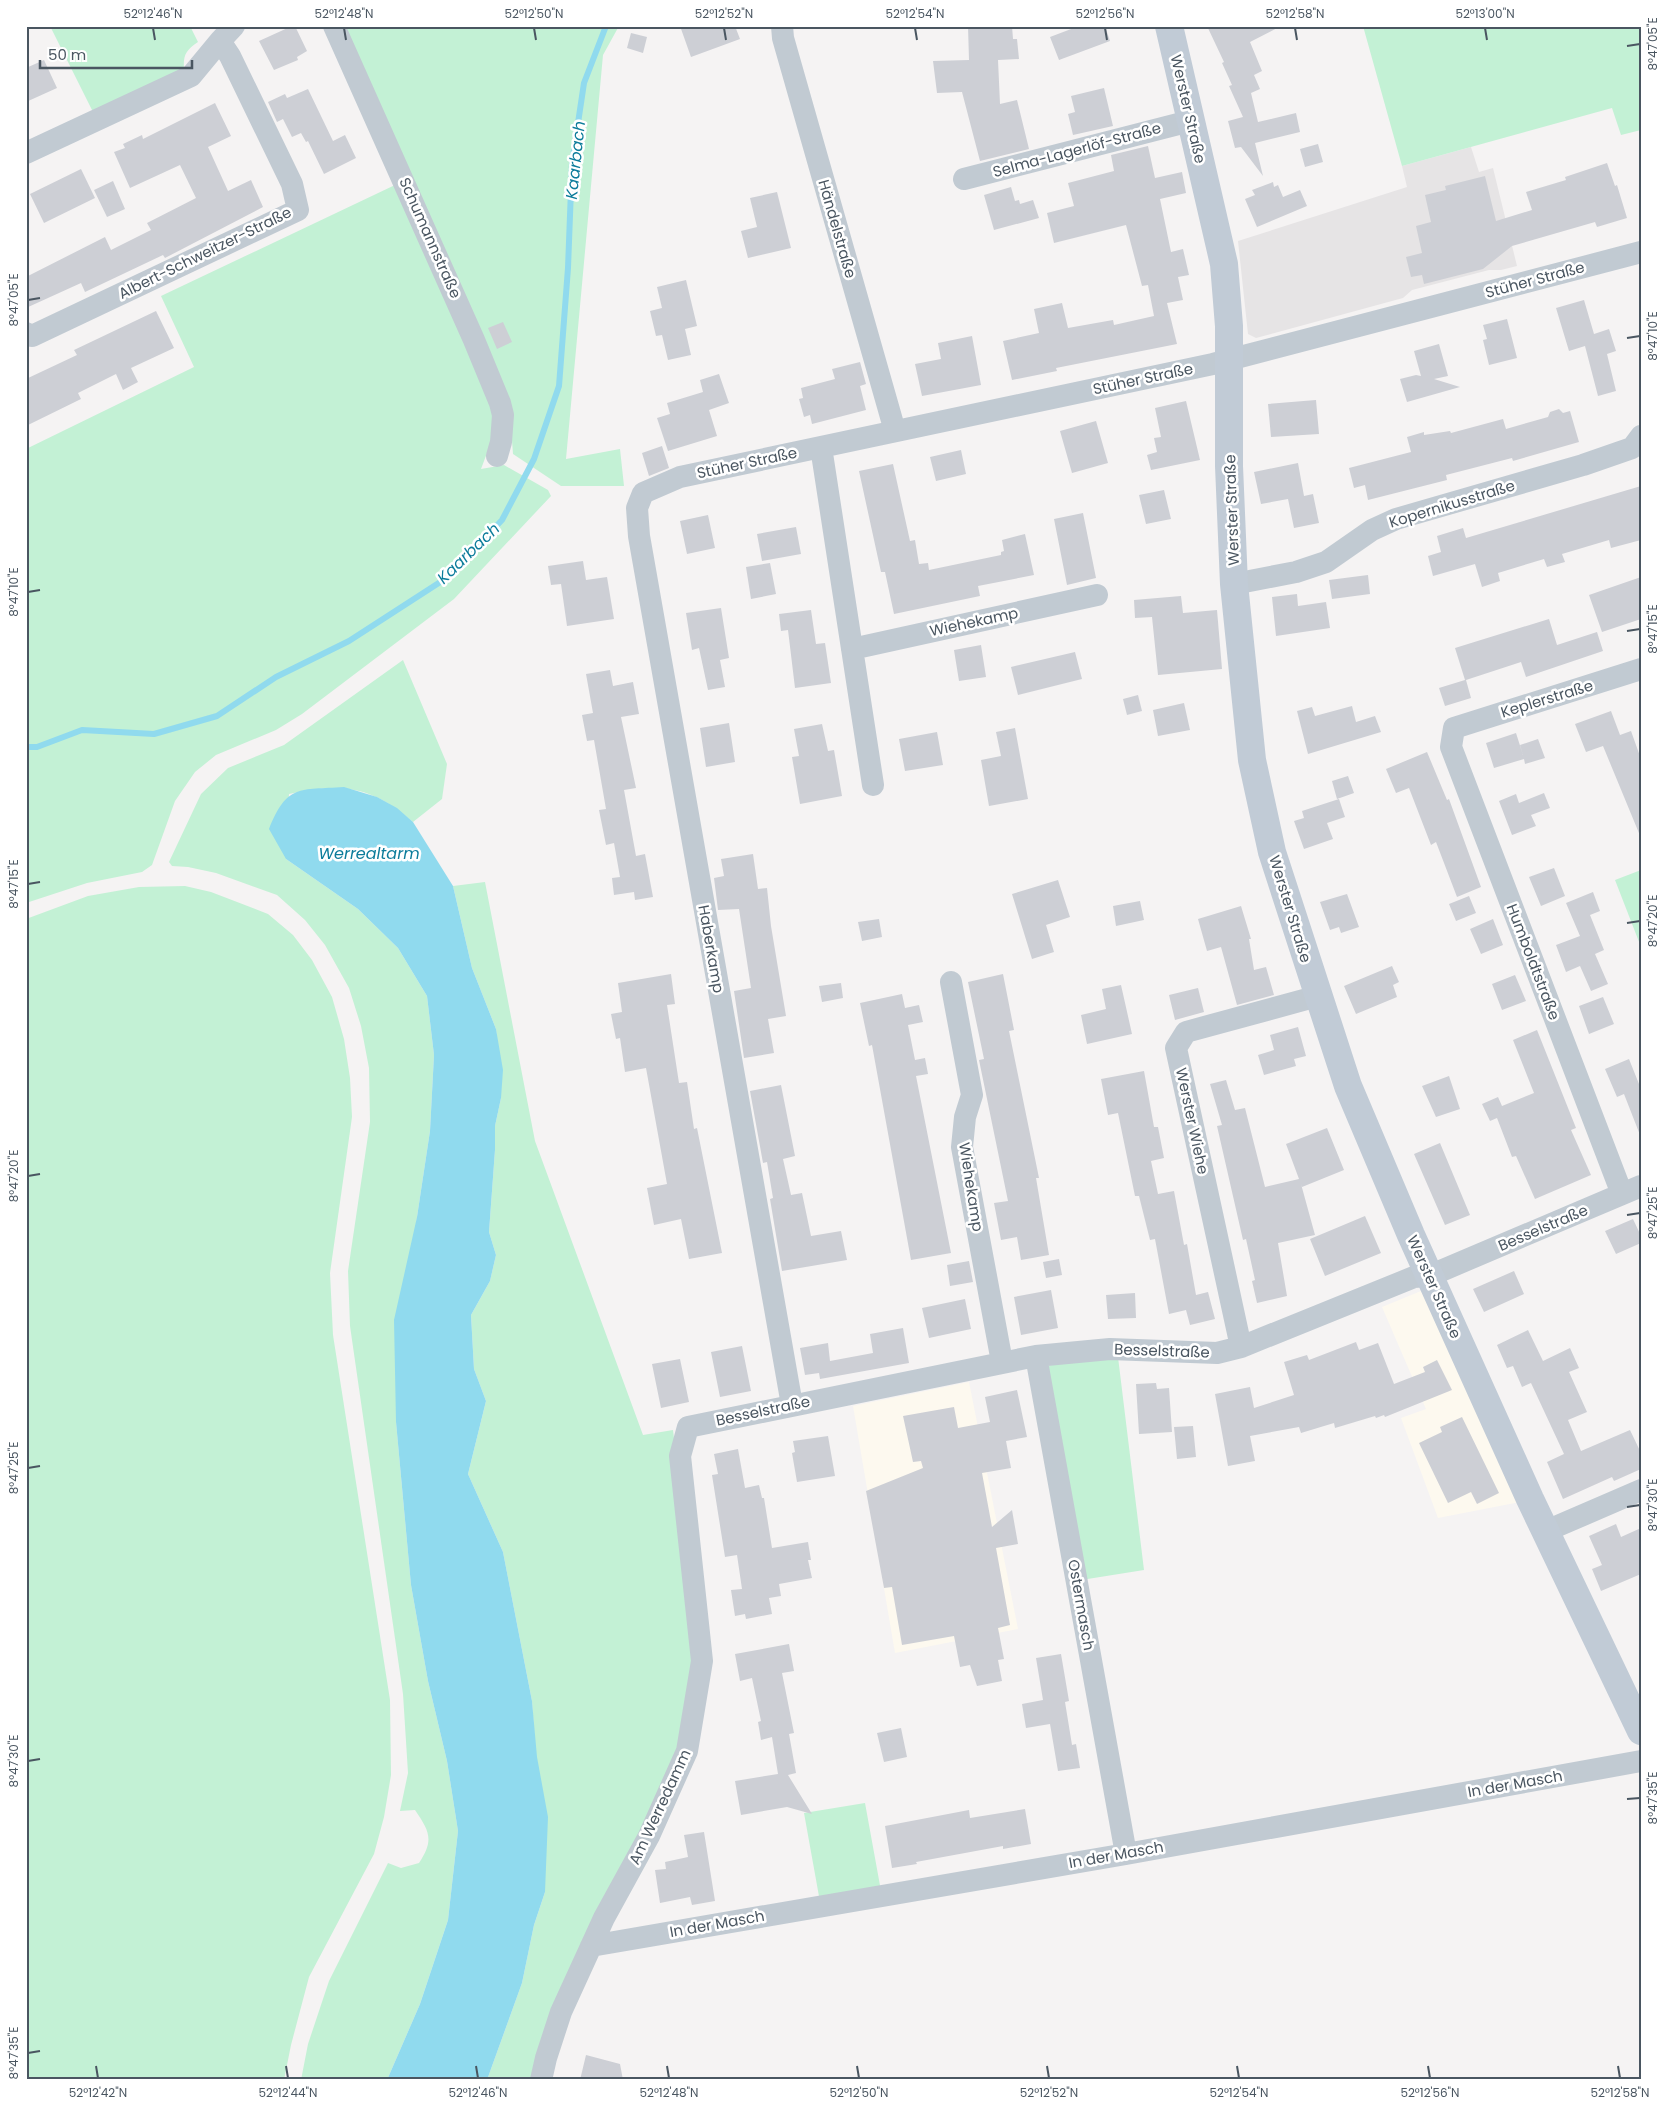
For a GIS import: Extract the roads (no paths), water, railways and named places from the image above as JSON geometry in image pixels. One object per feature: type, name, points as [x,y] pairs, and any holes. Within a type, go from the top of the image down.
[{"type":"main road","name":"Werster Straße","points":[[1169,26],[1224,264],[1229,360],[1229,466],[1234,584],[1252,760],[1281,885],[1348,1086],[1430,1276],[1546,1531],[1641,1731]]},
{"type":"street","name":"Schumannstraße","points":[[334,26],[451,287],[500,403],[503,416],[501,442],[497,456]]},
{"type":"street","name":"Händelstraße","points":[[782,26],[785,47],[895,431]]},
{"type":"street","name":"Albert-Schweitzer-Straße","points":[[26,153],[191,76],[227,34]]},
{"type":"street","name":"Albert-Schweitzer-Straße","points":[[26,333],[32,336],[298,210],[292,184],[230,56],[227,34]]},
{"type":"street","name":"Selma-Lagerlöf-Straße","points":[[964,180],[1190,120]]},
{"type":"street","name":"Stüher Straße","points":[[643,493],[680,477],[1229,360],[1641,252]]},
{"type":"street","name":"Kopernikusstraße","points":[[1234,584],[1296,572],[1326,562],[1372,530],[1396,519],[1583,465],[1632,448],[1641,436]]},
{"type":"street","points":[[821,447],[873,785]]},
{"type":"street","name":"Haberkamp","points":[[643,493],[638,508],[639,536],[792,1405]]},
{"type":"street","name":"Wiehekamp","points":[[852,649],[1097,595]]},
{"type":"street","name":"Keplerstraße","points":[[1454,728],[1641,669]]},
{"type":"street","name":"Humboldtstraße","points":[[1454,728],[1451,747],[1631,1190]]},
{"type":"street","name":"Wiehekamp","points":[[951,982],[972,1095],[965,1117],[962,1147],[1002,1362]]},
{"type":"street","name":"Werster Wiehe","points":[[1241,1347],[1176,1048],[1186,1032],[1318,996]]},
{"type":"street","name":"Besselstraße","points":[[688,1427],[1036,1356],[1110,1349],[1217,1353],[1241,1347],[1414,1277],[1430,1276],[1631,1190]]},
{"type":"street","name":"Ostermasch","points":[[1036,1356],[1126,1854]]},
{"type":"street","name":"Am Werredamm","points":[[541,2080],[555,2027],[591,1946],[649,1836],[688,1751],[702,1661],[680,1456],[688,1427]]},
{"type":"street","points":[[1546,1531],[1641,1490]]},
{"type":"street","name":"In der Masch","points":[[591,1946],[1126,1854],[1641,1761]]},
{"type":"water","name":"Werrealtarm","points":[[344,787],[377,797],[397,808],[413,822],[453,886],[472,968],[496,1029],[503,1070],[501,1098],[495,1126],[489,1232],[496,1255],[490,1281],[471,1315],[474,1369],[486,1401],[468,1474],[503,1552],[532,1701],[537,1757],[548,1817],[545,1892],[534,1925],[522,1983],[487,2080],[387,2080],[420,2004],[448,1920],[458,1831],[447,1761],[428,1681],[411,1585],[396,1422],[394,1320],[417,1217],[430,1131],[434,1055],[427,996],[398,948],[358,909],[286,859],[269,829],[282,804],[296,792],[316,788]]},
{"type":"waterway","name":"Kaarbach","points":[[26,747],[37,747],[82,730],[154,734],[217,716],[276,677],[349,641],[448,577],[502,520],[534,459],[559,386],[568,268],[572,163],[584,83],[606,26]]}]
